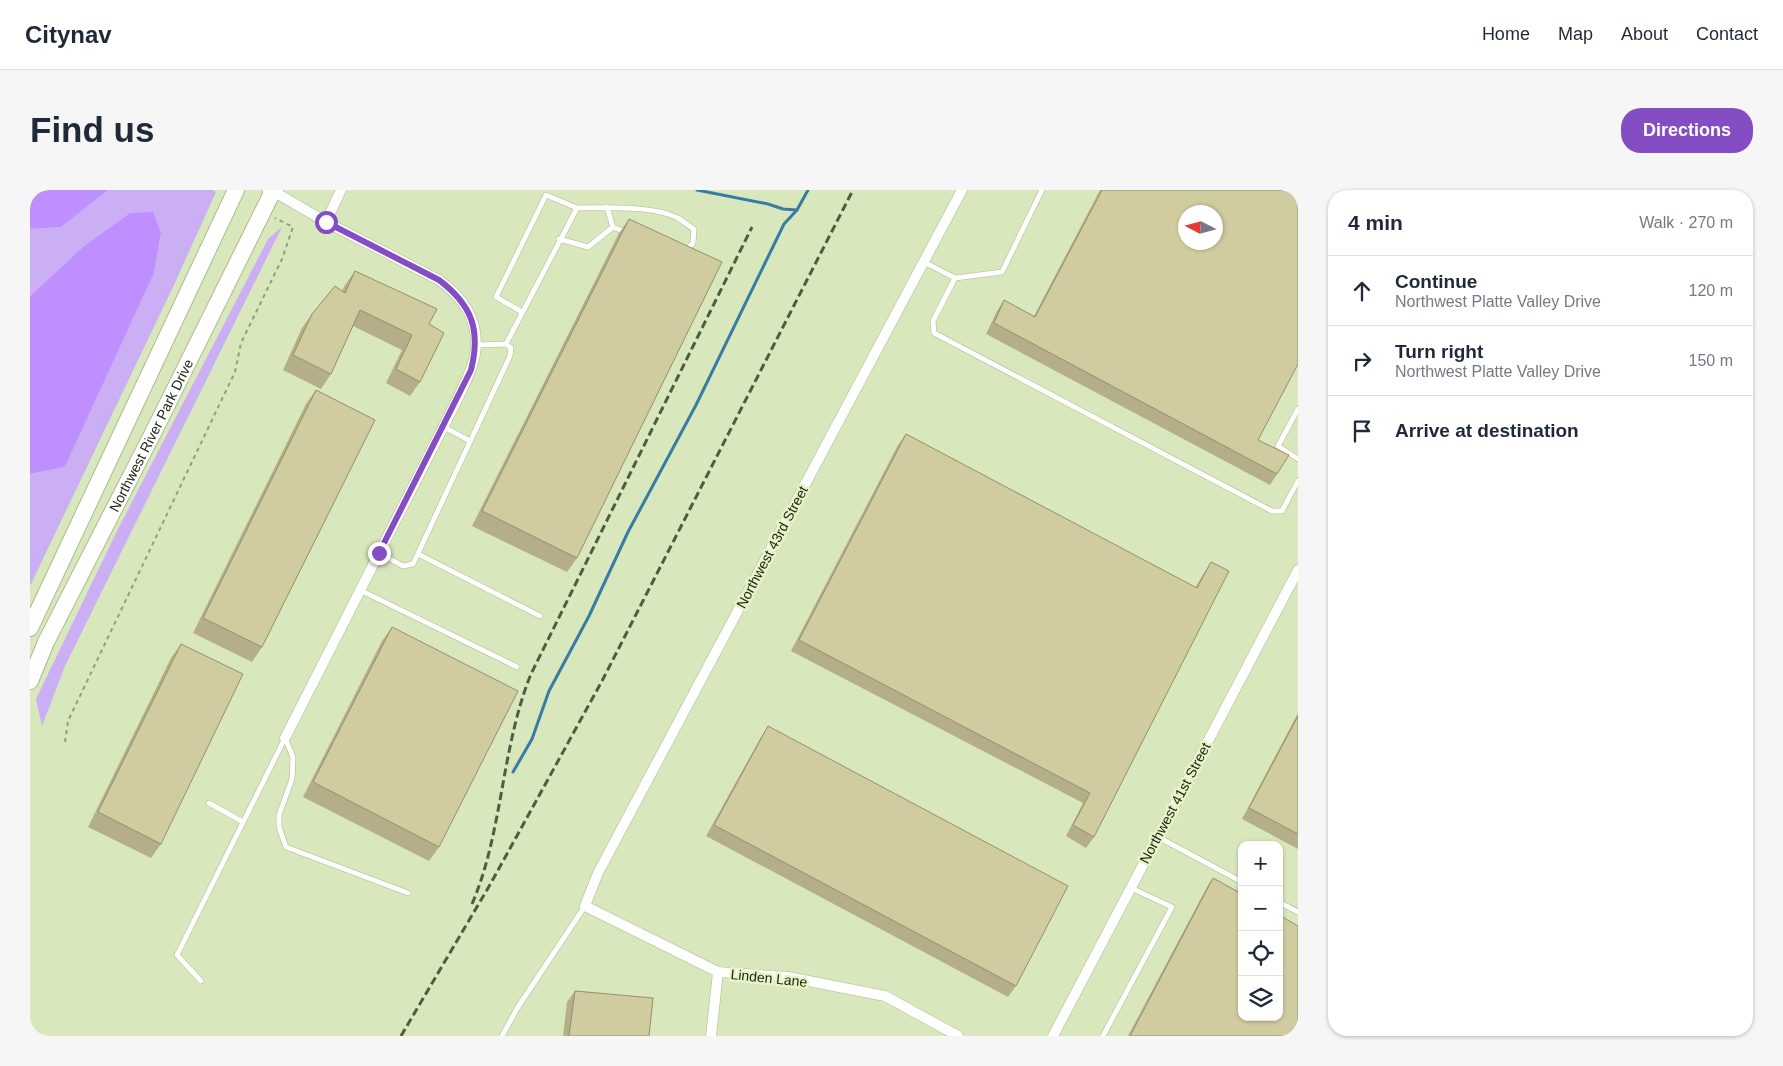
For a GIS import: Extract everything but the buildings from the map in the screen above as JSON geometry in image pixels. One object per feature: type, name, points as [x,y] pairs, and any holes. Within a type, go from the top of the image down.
[{"type":"main road","name":"Northwest River Park Drive","points":[[30,628],[236,190]]},
{"type":"main road","name":"Northwest River Park Drive","points":[[30,681],[46,642],[273,191]]},
{"type":"street","points":[[326,222],[341,190]]},
{"type":"street","name":"Northwest 43rd Street","points":[[585,906],[598,874],[962,190]]},
{"type":"street","points":[[273,191],[326,222],[439,280],[454,291],[466,306],[472,323],[475,345],[471,370],[285,738]]},
{"type":"street","name":"Northwest 41st Street","points":[[1054,1036],[1298,570]]},
{"type":"street","name":"Linden Lane","points":[[585,906],[718,972],[788,977],[885,996],[958,1036]]},
{"type":"street","points":[[711,1036],[718,972]]},
{"type":"lane","points":[[924,262],[955,278],[1002,272],[1042,190]]},
{"type":"lane","points":[[522,312],[496,297],[546,195],[577,208],[656,210],[678,218],[694,229],[693,242],[684,253],[678,253]]},
{"type":"lane","points":[[506,344],[559,239],[577,208]]},
{"type":"lane","points":[[607,208],[613,227]]},
{"type":"lane","points":[[559,239],[588,247],[613,227]]},
{"type":"lane","points":[[613,227],[630,234]]},
{"type":"lane","points":[[955,278],[933,321],[934,333],[1272,511],[1282,511],[1298,481]]},
{"type":"lane","points":[[379,553],[403,566],[413,564],[510,356],[511,348],[506,344],[475,345]]},
{"type":"lane","points":[[1298,409],[1278,446],[1298,459]]},
{"type":"lane","points":[[443,427],[470,441]]},
{"type":"lane","points":[[418,554],[540,616]]},
{"type":"lane","points":[[360,590],[517,667]]},
{"type":"lane","points":[[201,982],[177,955],[285,738]]},
{"type":"lane","points":[[285,738],[293,758],[292,779],[279,815],[279,827],[286,847],[408,893]]},
{"type":"lane","points":[[209,803],[243,822]]},
{"type":"lane","points":[[1158,837],[1238,880]]},
{"type":"lane","points":[[1103,1036],[1172,907],[1131,888]]},
{"type":"lane","points":[[1283,904],[1298,912]]},
{"type":"lane","points":[[502,1036],[518,1007],[585,906]]},
{"type":"path","points":[[65,742],[68,721],[235,372],[241,342],[282,259],[293,227],[263,212]]},
{"type":"shaded area","points":[[30,190],[108,190],[61,227],[30,229]]},
{"type":"shaded area","points":[[108,190],[213,190],[216,192],[173,287],[30,586],[30,474],[65,467],[154,273],[161,233],[82,248],[30,296],[30,229],[61,227]]},
{"type":"shaded area","points":[[153,212],[161,233],[154,273],[65,467],[30,474],[30,296],[82,248],[130,213]]},
{"type":"shaded area","points":[[282,227],[65,666],[42,726],[36,699],[117,531],[268,239]]},
{"type":"waterway","points":[[697,190],[768,204],[783,209],[797,210]]},
{"type":"waterway","points":[[513,772],[532,739],[549,691],[589,616],[628,532],[696,405],[784,224],[797,210],[808,190]]},
{"type":"railway","points":[[401,1036],[491,883],[602,681],[853,190]]},
{"type":"railway","points":[[472,904],[490,848],[513,731],[531,674],[752,227]]},
{"type":"route","points":[[326,222],[439,280],[454,291],[466,306],[475,337],[475,354],[471,370],[379,553]]}]
